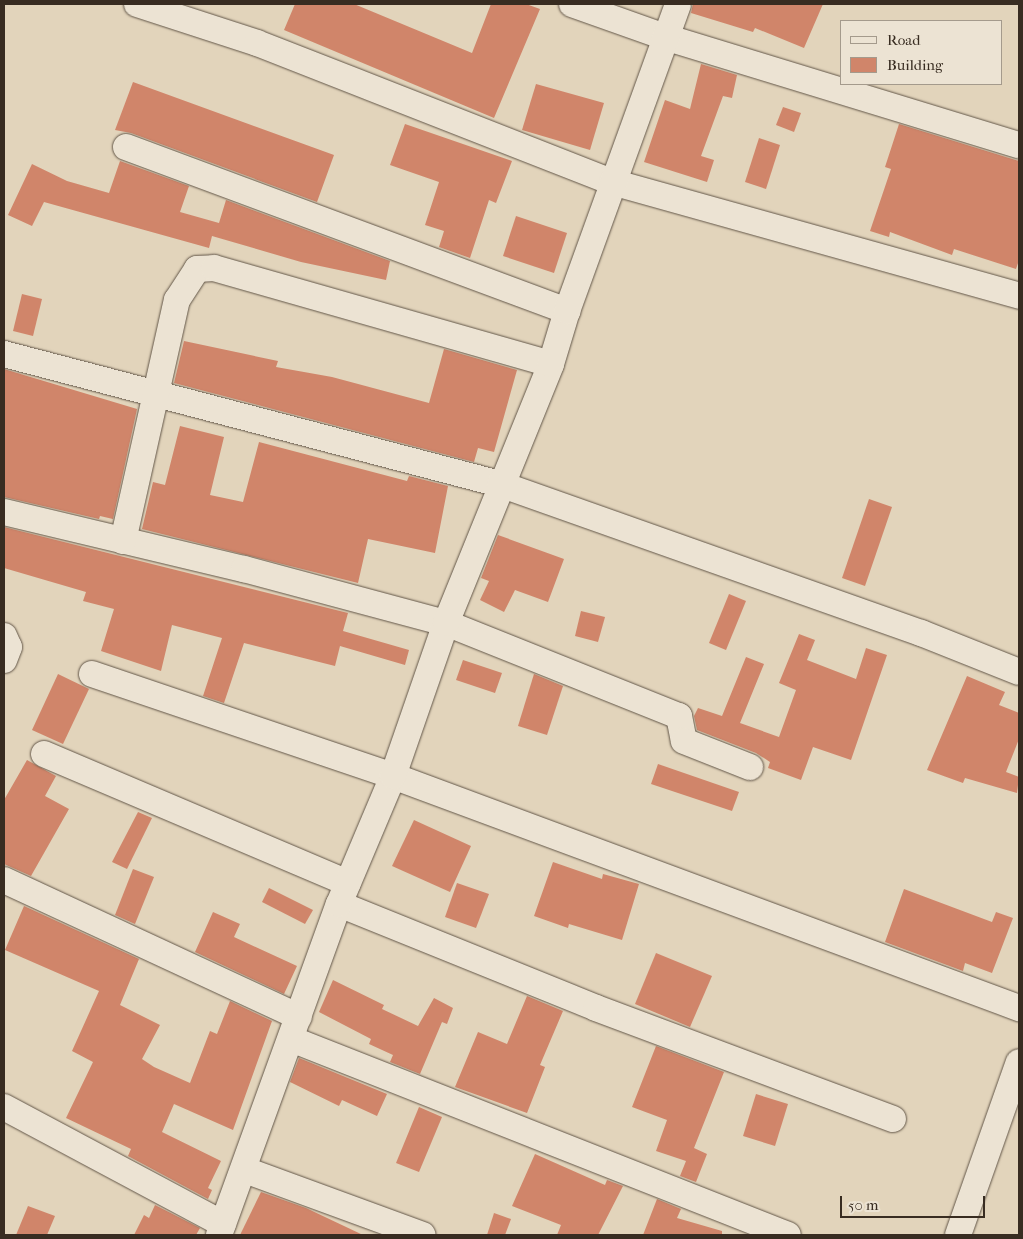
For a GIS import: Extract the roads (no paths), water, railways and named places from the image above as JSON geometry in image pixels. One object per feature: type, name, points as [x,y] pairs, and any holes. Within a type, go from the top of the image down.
[{"type":"street","points":[[137,4],[257,43],[612,182],[1019,296]]},
{"type":"street","points":[[572,4],[665,37],[1019,145]]},
{"type":"street","points":[[4,1107],[221,1230],[245,1170],[344,894],[393,776],[446,623],[500,484],[551,364],[567,311],[612,182],[678,4]]},
{"type":"street","points":[[126,147],[567,311]]},
{"type":"street","points":[[123,541],[177,300],[190,278],[203,267],[551,364]]},
{"type":"street","points":[[4,354],[500,484],[921,633],[1019,672]]},
{"type":"street","points":[[4,512],[446,623],[679,716],[684,741],[750,767]]},
{"type":"street","points":[[4,636],[9,648],[4,660]]},
{"type":"street","points":[[92,674],[393,776],[1019,1008]]},
{"type":"street","points":[[44,754],[344,894],[596,1008],[893,1119]]},
{"type":"street","points":[[4,880],[295,1028],[788,1235]]},
{"type":"street","points":[[958,1235],[1019,1062]]},
{"type":"street","points":[[245,1170],[423,1235]]}]
